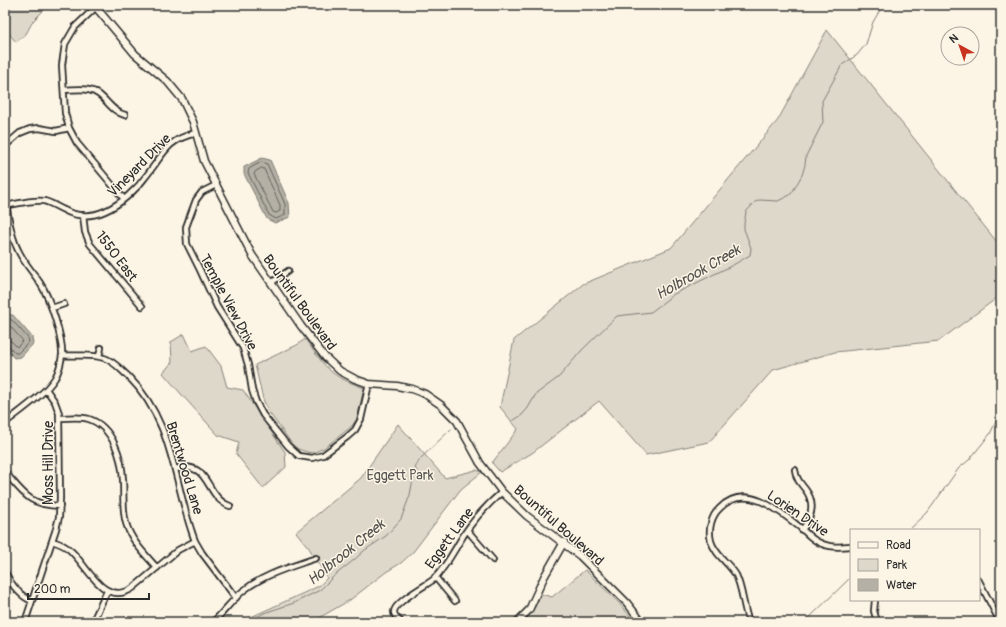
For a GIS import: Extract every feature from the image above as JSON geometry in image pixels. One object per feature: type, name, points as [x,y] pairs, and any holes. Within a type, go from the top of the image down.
[{"type":"main road","name":"Bountiful Boulevard","points":[[95,6],[135,54],[167,80],[177,92],[190,113],[202,155],[252,255],[311,340],[329,362],[347,375],[370,384],[397,386],[412,389],[425,394],[441,405],[457,421],[480,463],[502,492],[528,516],[564,542],[580,556],[621,597],[642,622]]},
{"type":"main road","points":[[517,622],[529,610],[547,570],[564,542]]},
{"type":"street","points":[[5,9],[7,5]]},
{"type":"street","points":[[95,6],[75,27],[65,44],[62,61],[65,113],[69,128],[77,143],[124,199]]},
{"type":"street","points":[[64,90],[86,89],[94,91],[101,95],[117,112],[125,115]]},
{"type":"street","points":[[5,146],[20,133],[30,129],[40,128],[56,131],[69,128]]},
{"type":"street","name":"Vineyard Drive","points":[[6,206],[31,201],[43,201],[68,212],[83,215],[102,212],[124,199],[143,180],[166,148],[183,137],[196,133]]},
{"type":"street","name":"Temple View Drive","points":[[216,185],[202,192],[196,200],[186,227],[187,244],[216,307],[243,348],[252,390],[263,415],[288,446],[299,456],[312,458],[323,455],[355,430],[361,419],[370,384]]},
{"type":"street","points":[[5,200],[16,247],[43,288],[52,308],[61,344],[62,355],[57,373],[46,389],[5,423]]},
{"type":"street","name":"1550 East","points":[[83,215],[85,232],[90,244],[142,306]]},
{"type":"street","points":[[271,283],[288,271]]},
{"type":"street","points":[[52,308],[64,304]]},
{"type":"street","points":[[98,356],[101,348]]},
{"type":"street","name":"Brentwood Lane","points":[[62,355],[98,356],[109,360],[119,367],[148,400],[159,419],[195,541],[202,553],[236,598]]},
{"type":"street","name":"Moss Hill Drive","points":[[25,622],[52,541],[60,506],[59,418],[57,406],[46,389]]},
{"type":"street","points":[[59,418],[90,419],[100,425],[109,434],[121,465],[123,475],[124,512],[128,530],[135,542],[157,568]]},
{"type":"street","points":[[175,470],[187,467],[197,470],[219,499],[230,506]]},
{"type":"street","points":[[794,470],[797,478],[810,497],[812,505],[810,518],[802,530]]},
{"type":"street","points":[[5,472],[31,500],[44,505],[60,506]]},
{"type":"street","name":"Eggett Lane","points":[[401,622],[396,616],[394,610],[399,604],[436,577],[450,560],[467,530],[485,508],[502,492]]},
{"type":"street","name":"Lorien Drive","points":[[749,622],[737,578],[731,568],[714,549],[711,540],[710,527],[715,514],[721,507],[740,497],[750,497],[766,504],[814,540],[827,546],[850,546]]},
{"type":"street","points":[[467,530],[493,560]]},
{"type":"street","points":[[52,541],[69,550],[107,591],[118,594],[129,590],[181,548],[195,541]]},
{"type":"street","points":[[213,622],[245,590],[266,576],[316,558]]},
{"type":"street","points":[[5,572],[23,596],[32,601]]},
{"type":"street","points":[[436,577],[455,601]]},
{"type":"street","points":[[980,583],[1000,622]]},
{"type":"street","points":[[95,616],[107,591]]},
{"type":"street","points":[[875,601],[874,611],[877,622]]},
{"type":"green space","points":[[5,5],[52,5],[46,8],[33,21],[26,34],[16,42],[5,29]]},
{"type":"green space","points":[[827,30],[1001,247],[1001,295],[939,341],[835,352],[773,370],[709,442],[646,455],[599,401],[532,453],[500,472],[492,463],[518,429],[500,407],[514,340],[583,284],[671,248],[778,120]]},
{"type":"green space","points":[[184,334],[192,351],[206,346],[221,366],[227,387],[243,390],[285,452],[286,467],[263,488],[236,454],[239,442],[218,435],[163,373],[172,362],[171,342]]},
{"type":"green space","points":[[305,339],[321,361],[333,373],[344,380],[364,388],[357,419],[351,427],[324,448],[313,453],[298,449],[292,444],[268,411],[263,399],[255,365],[297,345]]},
{"type":"green space","name":"Eggett Park","points":[[398,424],[445,478],[476,470],[482,472],[461,489],[413,552],[401,563],[386,572],[350,600],[312,622],[240,622],[319,586],[327,578],[309,548],[296,532],[361,478]]},
{"type":"green space","points":[[585,570],[620,604],[635,622],[523,622],[535,607],[541,594],[552,597]]},
{"type":"water","points":[[262,158],[270,160],[289,203],[290,217],[275,223],[267,219],[244,174],[244,167]]},
{"type":"water","points":[[5,315],[13,315],[32,337],[33,344],[21,357],[14,358],[5,347]]},
{"type":"waterway","name":"Holbrook Creek","points":[[511,422],[522,415],[536,394],[559,377],[582,350],[617,316],[651,312],[674,294],[750,255],[751,248],[744,229],[746,212],[755,202],[759,200],[778,201],[790,195],[793,191],[802,175],[806,156],[823,122],[822,101],[842,65],[857,55],[866,44],[873,22],[883,5]]},
{"type":"waterway","points":[[910,529],[927,513],[959,468],[969,460],[990,434],[998,417],[1001,386]]},
{"type":"waterway","name":"Holbrook Creek","points":[[248,622],[264,613],[294,603],[320,590],[365,550],[386,536],[401,519],[410,495],[413,479],[417,471],[415,468],[420,459],[451,429]]},
{"type":"waterway","points":[[805,622],[850,578]]}]
